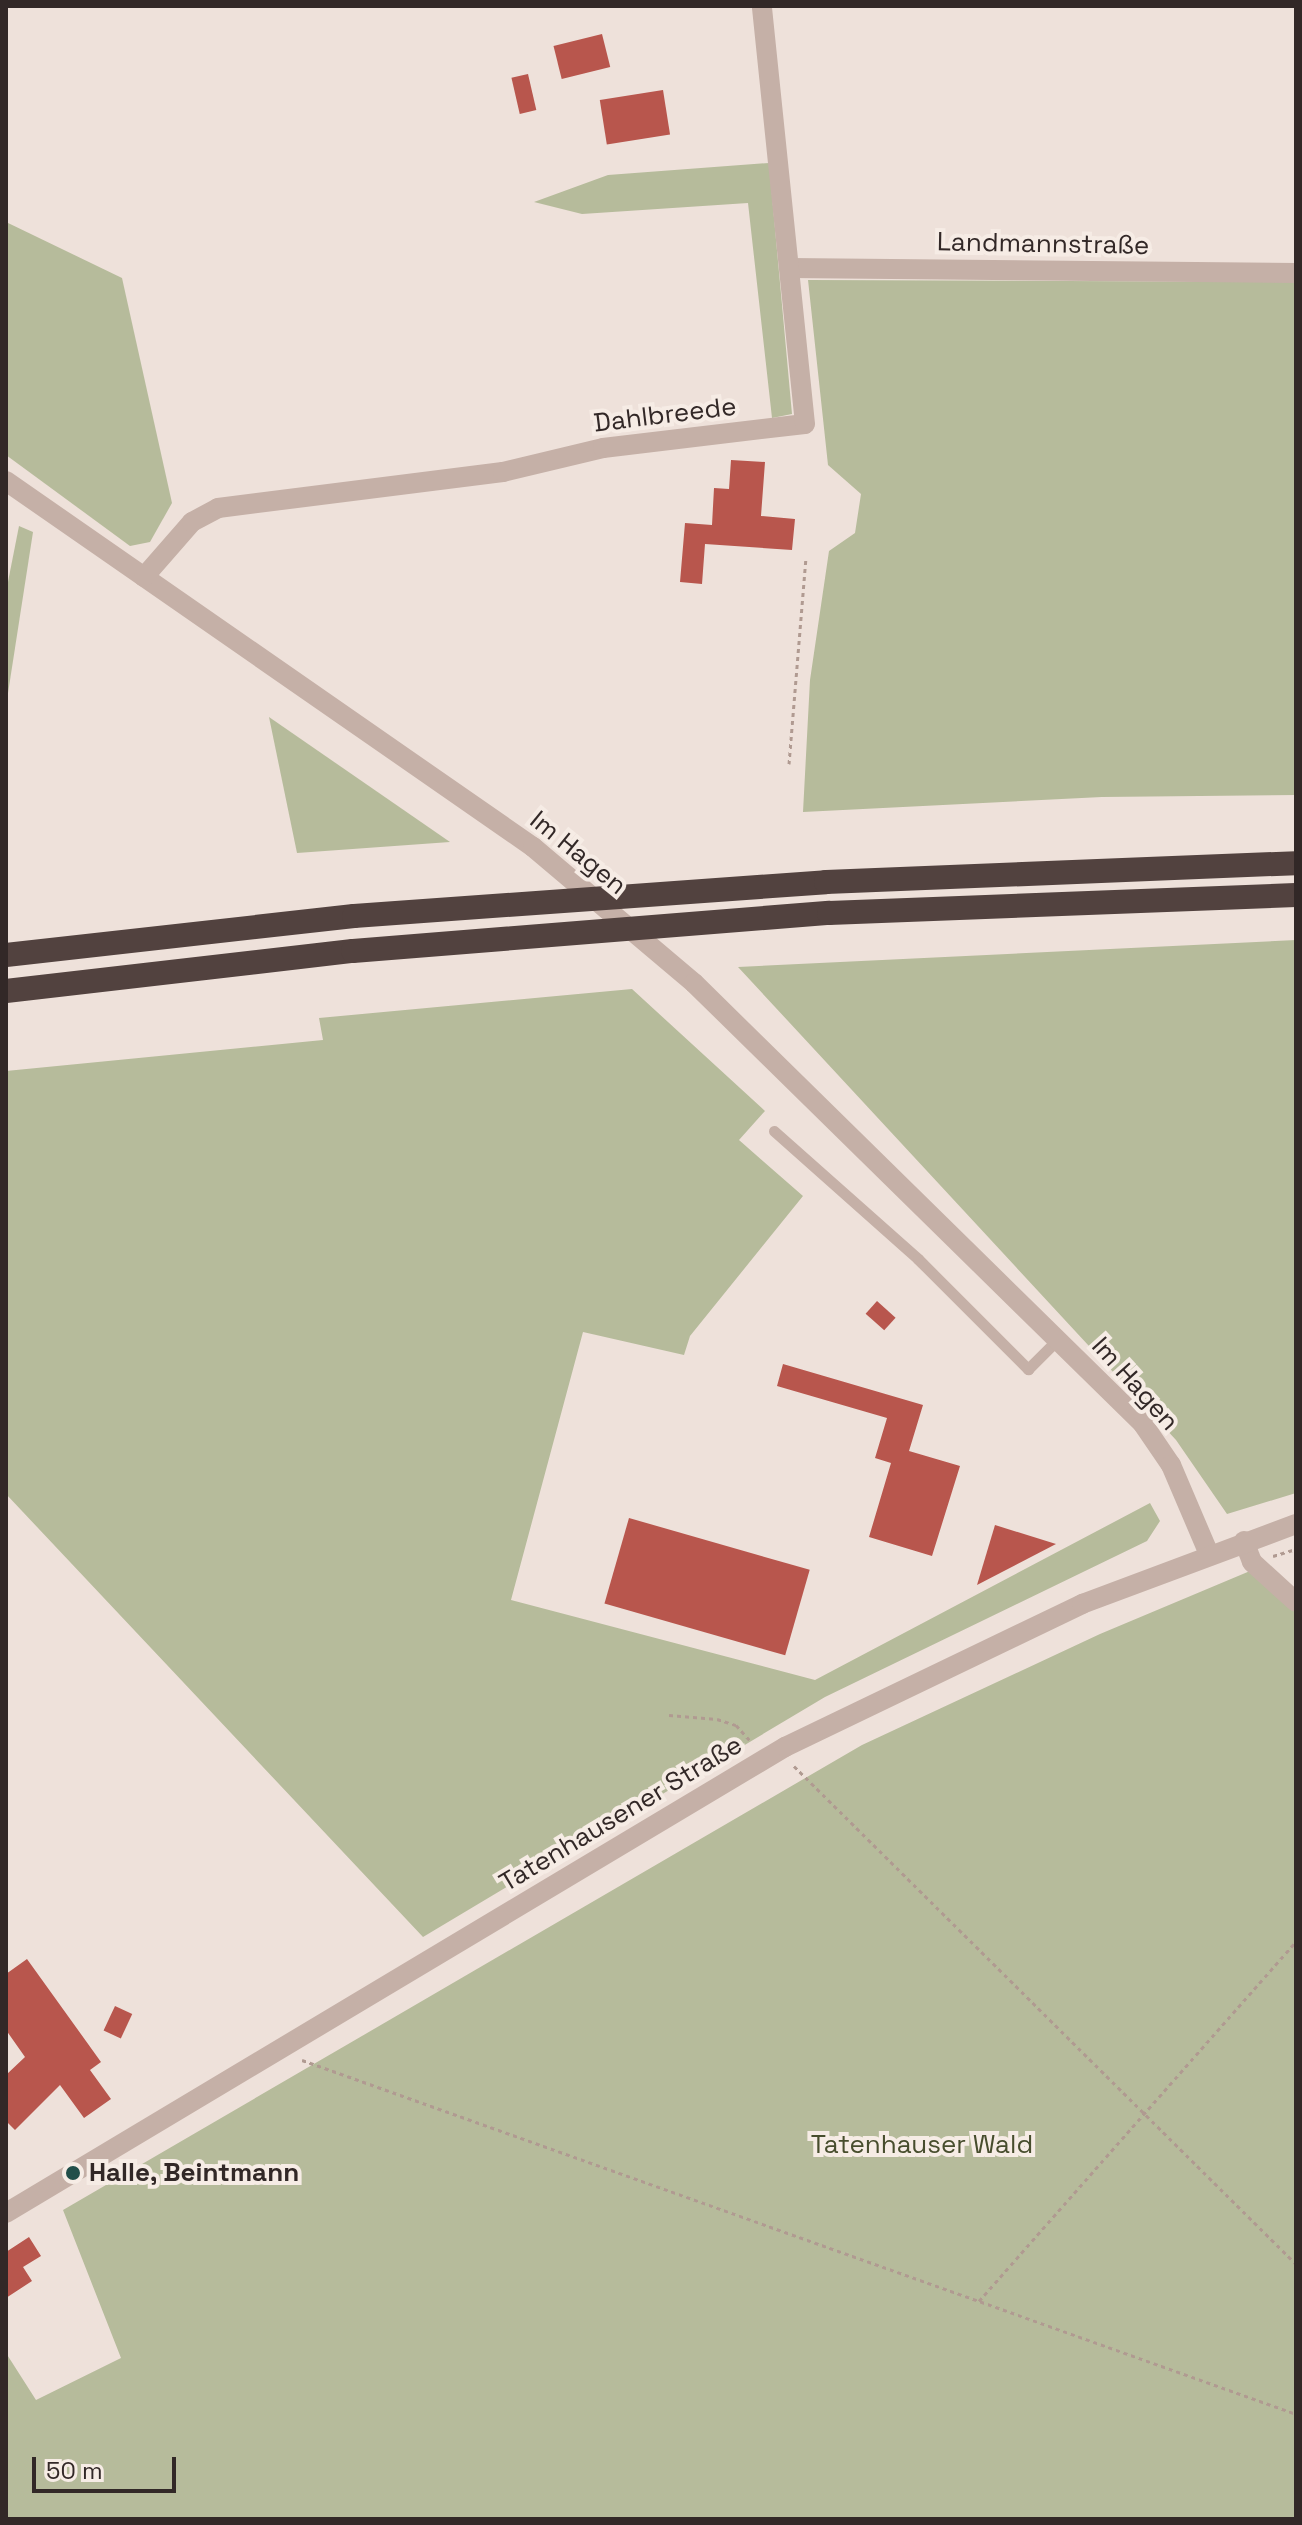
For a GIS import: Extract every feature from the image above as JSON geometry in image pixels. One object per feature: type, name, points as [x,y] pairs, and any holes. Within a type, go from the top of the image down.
[{"type":"highway","points":[[6,955],[354,916],[810,883],[1296,863]]},
{"type":"highway","points":[[6,991],[353,951],[829,913],[1296,895]]},
{"type":"street","name":"Dahlbreede","points":[[144,577],[192,522],[218,508],[503,472],[603,448],[805,424],[762,6]]},
{"type":"street","name":"Landmannstraße","points":[[790,268],[1296,273]]},
{"type":"street","name":"Im Hagen","points":[[6,481],[533,847],[694,983],[1143,1424],[1164,1455],[1209,1554]]},
{"type":"street","name":"Tatenhausener Straße","points":[[6,2213],[762,1760],[1082,1604],[1296,1524]]},
{"type":"street","points":[[1244,1541],[1252,1562],[1296,1602]]},
{"type":"lane","name":"Im Hagen","points":[[774,1131],[918,1259],[1028,1369],[1058,1339]]},
{"type":"path","points":[[789,764],[806,558]]},
{"type":"path","points":[[1252,1562],[1296,1549]]},
{"type":"path","points":[[669,1715],[736,1725],[762,1760]]},
{"type":"path","points":[[780,1772],[807,1758]]},
{"type":"path","points":[[800,1776],[1296,2264]]},
{"type":"path","points":[[978,2303],[1296,1941]]},
{"type":"path","points":[[288,2067],[314,2051]]},
{"type":"path","points":[[305,2065],[1296,2414]]},
{"type":"path","points":[[100,2181],[127,2165]]},
{"type":"green space","points":[[769,163],[792,414],[772,418],[748,203],[582,214],[534,202],[608,175]]},
{"type":"green space","points":[[6,222],[122,278],[172,503],[150,542],[130,546],[6,455]]},
{"type":"green space","points":[[808,280],[1296,282],[1296,795],[1102,797],[803,812],[810,680],[829,551],[855,533],[861,494],[828,465]]},
{"type":"green space","points":[[19,526],[33,532],[6,706],[6,592]]},
{"type":"green space","points":[[269,717],[450,842],[297,853]]},
{"type":"green space","points":[[1296,940],[1296,1493],[1227,1514],[1176,1440],[738,967]]},
{"type":"green space","points":[[632,989],[765,1111],[739,1140],[803,1196],[690,1336],[684,1355],[583,1332],[511,1600],[815,1680],[1150,1503],[1160,1521],[1147,1541],[825,1697],[423,1937],[6,1494],[6,1071],[323,1040],[319,1018]]},
{"type":"green space","name":"Tatenhauser Wald","points":[[1250,1571],[1296,1613],[1296,2519],[6,2519],[6,2353],[36,2400],[121,2358],[63,2210],[862,1745],[1100,1634]]},
{"type":"building","points":[[602,34],[610,67],[562,79],[553,46]]},
{"type":"building","points":[[528,74],[536,110],[520,114],[511,78]]},
{"type":"building","points":[[663,90],[670,134],[607,144],[600,100]]},
{"type":"building","points":[[731,460],[765,462],[761,516],[795,519],[792,550],[705,544],[702,584],[680,582],[685,523],[712,525],[714,488],[729,489]]},
{"type":"building","points":[[877,1301],[896,1318],[884,1330],[866,1314]]},
{"type":"building","points":[[783,1364],[923,1405],[909,1451],[960,1466],[932,1556],[869,1537],[891,1463],[875,1458],[887,1418],[777,1386]]},
{"type":"building","points":[[629,1518],[810,1570],[785,1655],[604,1604]]},
{"type":"building","points":[[995,1525],[1056,1544],[977,1585]]},
{"type":"building","points":[[27,1959],[101,2062],[90,2070],[111,2099],[84,2118],[60,2085],[15,2130],[6,2121],[6,2075],[25,2057],[6,2030],[6,1974]]},
{"type":"building","points":[[115,2006],[132,2014],[121,2039],[104,2030]]},
{"type":"building","points":[[29,2237],[41,2256],[23,2267],[32,2281],[6,2298],[6,2252]]},
{"type":"place","name":"Halle, Beintmann","points":[[73,2173]]}]
